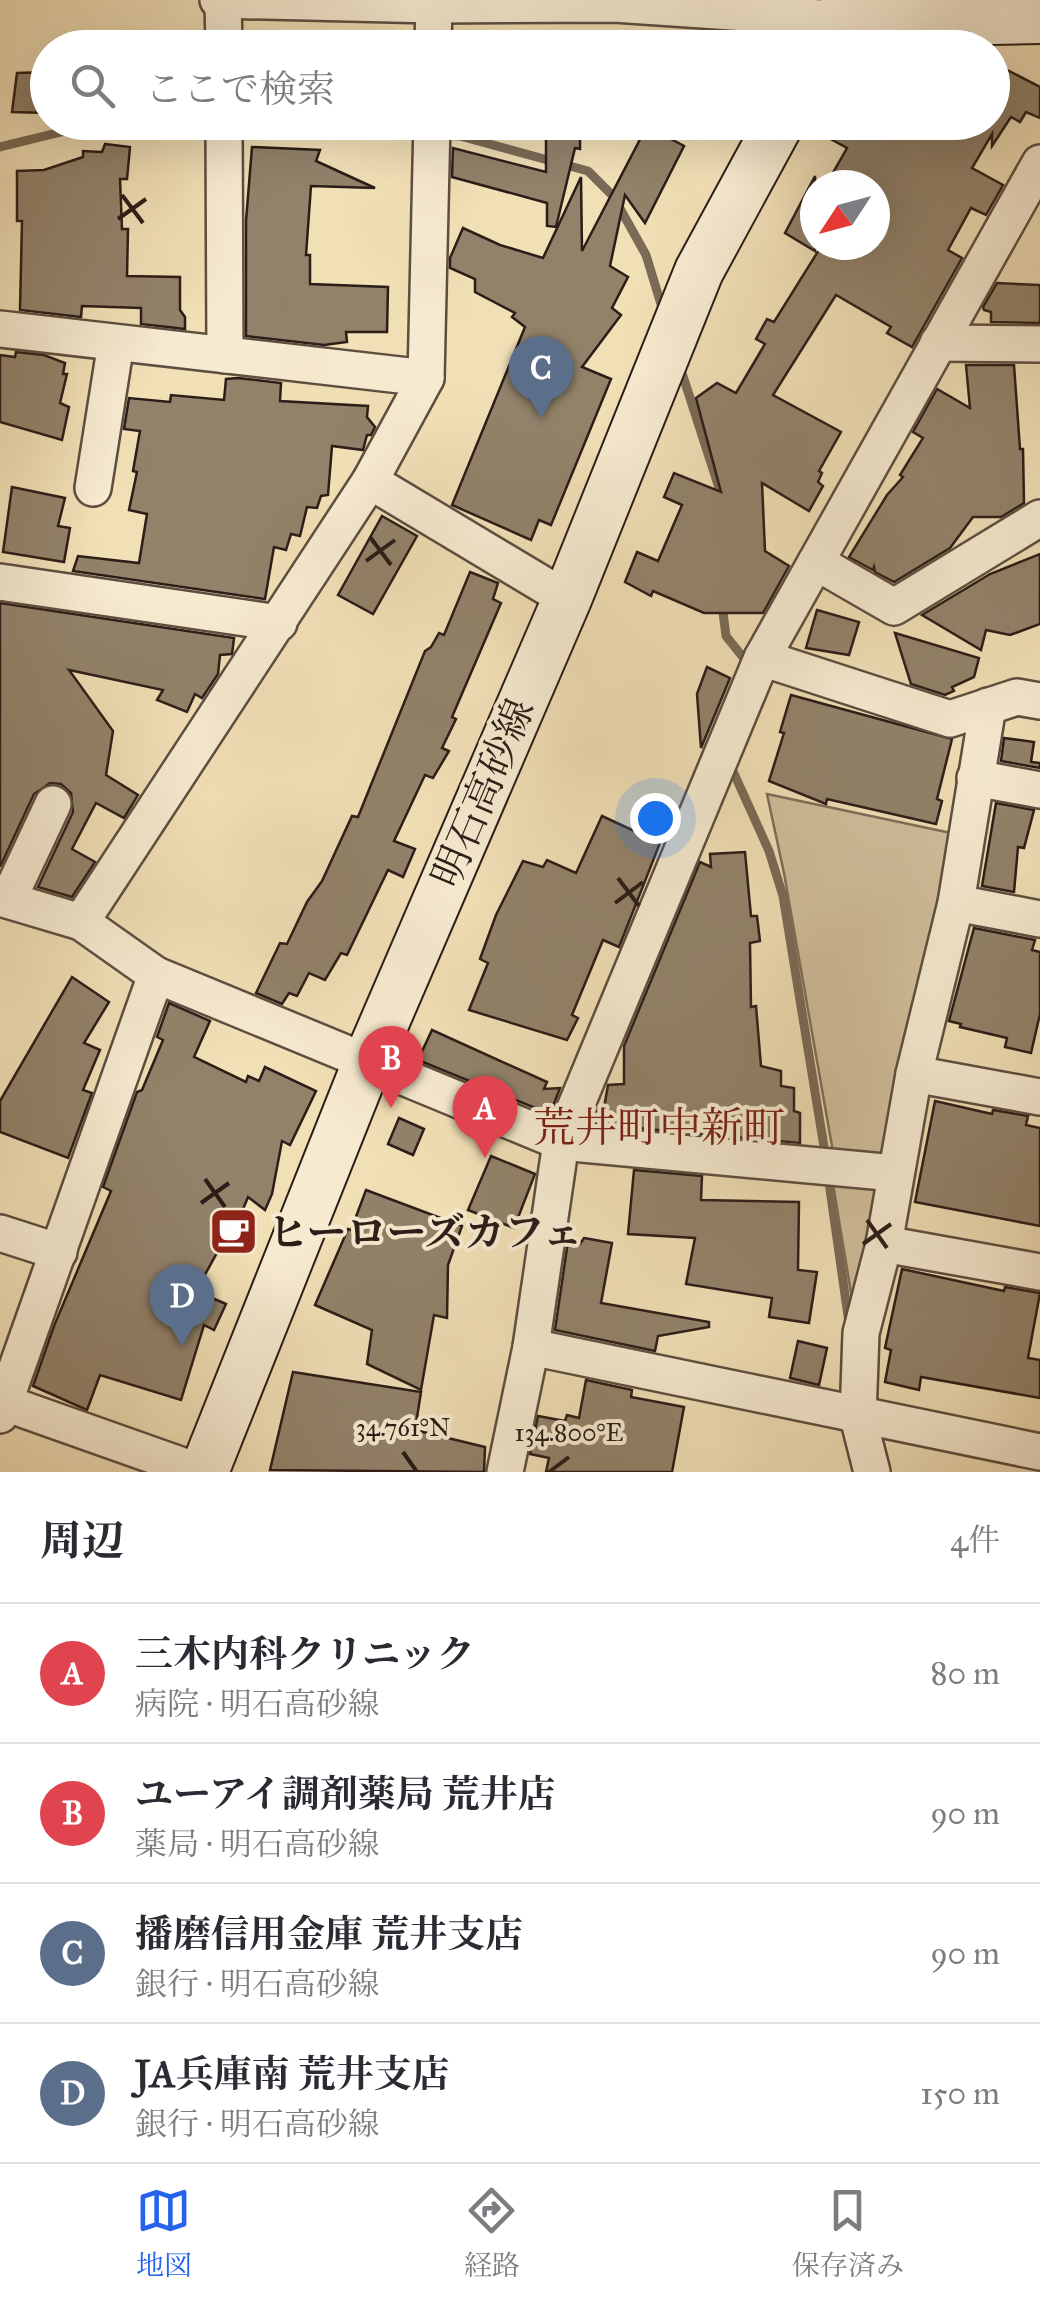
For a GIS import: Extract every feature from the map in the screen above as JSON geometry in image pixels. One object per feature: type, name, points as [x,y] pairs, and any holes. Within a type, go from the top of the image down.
[{"type":"main road","points":[[835,22],[1040,19]]},
{"type":"main road","name":"明石高砂線","points":[[202,1472],[368,1063],[567,599],[699,271],[770,140]]},
{"type":"street","points":[[223,30],[221,0],[614,4],[835,22]]},
{"type":"street","points":[[433,30],[434,2]]},
{"type":"street","points":[[224,140],[225,355]]},
{"type":"street","points":[[80,922],[370,481],[426,378],[432,140]]},
{"type":"street","points":[[505,1472],[530,1347],[561,1142],[762,658],[1040,164]]},
{"type":"street","points":[[0,329],[426,378]]},
{"type":"street","points":[[93,488],[116,342]]},
{"type":"street","points":[[938,343],[1040,344]]},
{"type":"street","points":[[370,481],[567,599]]},
{"type":"street","points":[[816,562],[894,607],[1040,518]]},
{"type":"street","points":[[0,582],[279,623]]},
{"type":"street","points":[[762,658],[950,719],[1021,696]]},
{"type":"street","points":[[872,1472],[858,1417],[861,1334],[884,1244],[914,1074],[956,903],[976,778],[1021,696]]},
{"type":"street","points":[[976,778],[1040,790]]},
{"type":"street","points":[[53,804],[4,899],[80,922],[156,975],[561,1142],[895,1173]]},
{"type":"street","points":[[956,903],[1040,918]]},
{"type":"street","points":[[156,975],[3,1409],[202,1472]]},
{"type":"street","points":[[914,1074],[1040,1098]]},
{"type":"street","points":[[0,1233],[59,1252]]},
{"type":"street","points":[[884,1244],[1040,1272]]},
{"type":"street","points":[[530,1347],[1040,1452]]},
{"type":"shaded area","points":[[767,794],[951,833],[890,1154],[869,1157],[833,1152]]},
{"type":"shaded area","points":[[832,1178],[884,1182],[852,1299]]},
{"type":"building","points":[[1010,71],[1040,87],[1040,118],[1026,112],[1020,122],[1010,119]]},
{"type":"building","points":[[17,73],[30,73],[30,112],[12,112]]},
{"type":"building","points":[[546,140],[580,140],[556,227],[547,226],[547,203],[452,177],[453,148],[546,172]]},
{"type":"building","points":[[640,140],[673,140],[684,146],[645,223],[625,195],[610,266],[628,277],[612,308],[621,315],[582,367],[611,379],[551,525],[539,520],[531,540],[452,505],[525,327],[512,317],[515,313],[475,292],[475,279],[450,268],[450,258],[463,228],[543,258],[581,177],[582,251]]},
{"type":"building","points":[[832,140],[988,140],[972,168],[1003,185],[986,215],[971,208],[948,250],[962,258],[912,347],[887,333],[891,327],[836,295],[773,395],[841,432],[819,471],[822,473],[818,482],[823,486],[809,511],[762,483],[765,551],[789,566],[763,613],[704,613],[653,591],[651,596],[625,582],[637,552],[658,561],[682,505],[664,497],[674,473],[721,492],[696,398],[717,383],[736,393],[765,344],[756,339],[767,319],[774,322],[813,260],[890,260],[890,170],[835,170],[847,148]]},
{"type":"building","points":[[105,144],[130,147],[127,179],[120,179],[122,229],[128,229],[127,276],[180,277],[180,310],[185,317],[185,329],[141,324],[141,308],[82,306],[81,317],[20,310],[22,221],[17,221],[17,171],[44,170],[83,157],[83,151],[102,152]]},
{"type":"building","points":[[252,147],[320,150],[316,161],[375,188],[311,186],[306,255],[310,255],[310,284],[388,287],[387,332],[346,332],[347,342],[324,345],[246,336],[246,221]]},
{"type":"building","points":[[800,204],[800,242],[785,233]]},
{"type":"building","points":[[997,283],[1040,285],[1040,323],[991,322],[991,312],[983,307]]},
{"type":"building","points":[[16,352],[44,355],[65,363],[63,374],[67,374],[60,403],[69,407],[62,440],[0,422],[0,355],[15,357]]},
{"type":"building","points":[[966,365],[1014,365],[1024,503],[1001,517],[973,517],[950,548],[894,582],[875,572],[874,567],[873,570],[849,557],[887,495],[903,477],[900,475],[923,438],[913,432],[937,389],[970,408]]},
{"type":"building","points":[[226,379],[281,383],[280,401],[368,406],[367,417],[375,427],[367,435],[363,450],[332,446],[328,495],[321,496],[317,508],[307,507],[300,536],[291,534],[286,550],[274,547],[265,599],[73,571],[78,556],[139,563],[147,514],[129,510],[140,431],[124,429],[129,398],[170,402],[171,395],[224,400]]},
{"type":"building","points":[[12,487],[65,498],[58,526],[70,528],[64,562],[3,552]]},
{"type":"building","points":[[382,516],[417,536],[373,614],[338,595]]},
{"type":"building","points":[[1040,554],[1040,624],[1010,635],[986,630],[981,650],[922,615],[990,574]]},
{"type":"building","points":[[470,572],[498,583],[493,599],[501,603],[452,717],[456,719],[442,748],[449,751],[433,778],[425,775],[394,841],[415,849],[403,877],[388,870],[347,955],[341,953],[325,980],[309,973],[297,996],[289,993],[282,1004],[256,993],[280,943],[287,944],[322,881],[352,816],[358,817],[425,651],[439,633],[444,635]]},
{"type":"building","points":[[0,603],[234,638],[232,654],[220,655],[218,674],[202,698],[195,694],[187,712],[157,700],[163,690],[69,670],[113,731],[106,775],[138,795],[124,818],[96,803],[72,849],[95,862],[72,897],[38,887],[73,812],[71,793],[61,784],[50,783],[34,794],[0,867]]},
{"type":"building","points":[[817,610],[859,622],[849,655],[806,648]]},
{"type":"building","points":[[895,633],[979,658],[974,677],[952,687],[954,691],[945,695],[911,684]]},
{"type":"building","points":[[707,667],[730,678],[701,748],[697,694]]},
{"type":"building","points":[[791,695],[952,739],[937,799],[942,801],[936,824],[827,799],[826,804],[769,781]]},
{"type":"building","points":[[1004,738],[1034,742],[1031,762],[1040,763],[1040,768],[1001,761]]},
{"type":"building","points":[[996,803],[1034,810],[1024,848],[1018,847],[1014,892],[982,886]]},
{"type":"building","points":[[602,816],[660,843],[619,947],[603,940],[572,1015],[578,1018],[567,1040],[469,1010],[488,963],[480,959],[496,915],[523,861],[543,867],[547,860],[576,873]]},
{"type":"building","points":[[745,852],[751,916],[757,916],[760,941],[750,943],[751,1007],[756,1006],[761,1066],[781,1071],[781,1086],[794,1088],[794,1111],[800,1113],[800,1143],[593,1124],[599,1106],[604,1108],[608,1085],[624,1084],[624,1046],[700,862],[711,867],[710,854]]},
{"type":"building","points":[[974,928],[1035,940],[1032,950],[1040,952],[1040,1014],[1031,1053],[1005,1047],[1007,1038],[949,1021]]},
{"type":"building","points":[[72,977],[109,1002],[84,1043],[100,1050],[83,1090],[92,1093],[68,1158],[0,1132],[0,1101]]},
{"type":"building","points":[[169,1003],[210,1021],[194,1057],[246,1082],[248,1076],[259,1081],[265,1067],[316,1091],[290,1145],[282,1141],[265,1210],[248,1197],[225,1253],[218,1251],[196,1291],[226,1304],[214,1330],[204,1325],[181,1400],[100,1375],[87,1410],[33,1386],[111,1191],[103,1187],[137,1092],[142,1090],[163,1040],[157,1037]]},
{"type":"building","points":[[432,1030],[547,1082],[544,1089],[560,1088],[550,1114],[418,1060]]},
{"type":"building","points":[[935,1101],[992,1114],[993,1110],[1028,1116],[1026,1125],[1040,1128],[1040,1226],[915,1202]]},
{"type":"building","points":[[399,1118],[424,1129],[413,1155],[388,1144]]},
{"type":"building","points":[[491,1156],[535,1174],[514,1228],[468,1210]]},
{"type":"building","points":[[634,1170],[702,1176],[701,1200],[799,1202],[798,1270],[817,1272],[809,1323],[769,1317],[772,1298],[686,1284],[695,1238],[628,1234]]},
{"type":"building","points":[[366,1190],[462,1226],[448,1265],[447,1318],[434,1315],[421,1390],[367,1364],[372,1330],[315,1305]]},
{"type":"building","points":[[584,1238],[612,1243],[601,1303],[709,1322],[709,1327],[658,1336],[655,1351],[555,1330],[568,1241],[580,1244]]},
{"type":"building","points":[[902,1269],[1004,1291],[1005,1287],[1040,1293],[1028,1358],[1040,1360],[1040,1398],[921,1377],[919,1390],[885,1382],[891,1350],[885,1348]]},
{"type":"building","points":[[798,1341],[827,1348],[819,1385],[790,1378]]},
{"type":"building","points":[[293,1372],[421,1392],[415,1430],[485,1447],[484,1472],[270,1470]]},
{"type":"building","points":[[586,1380],[632,1390],[631,1397],[684,1407],[672,1472],[546,1472],[549,1458],[530,1454],[538,1416],[565,1421],[567,1415],[579,1418]]},
{"type":"waterway","points":[[0,147],[30,140]]},
{"type":"waterway","points":[[475,140],[588,171],[613,196],[646,255],[664,314]]},
{"type":"waterway","points":[[680,367],[723,500]]},
{"type":"waterway","points":[[722,605],[726,636],[750,666]]},
{"type":"waterway","points":[[734,764],[732,769],[769,851],[783,896],[826,1159]]},
{"type":"waterway","points":[[828,1175],[849,1323]]},
{"type":"place","name":"播磨信用金庫 荒井支店","points":[[541,418]]},
{"type":"place","name":"ユーアイ調剤薬局 荒井店","points":[[391,1108]]},
{"type":"place","name":"三木内科クリニック","points":[[485,1158]]},
{"type":"place","name":"ヒーローズカフェ","points":[[233,1232]]},
{"type":"place","name":"JA兵庫南 荒井支店","points":[[182,1346]]},
{"type":"district","name":"荒井町中新町","points":[[659,1128]]}]
